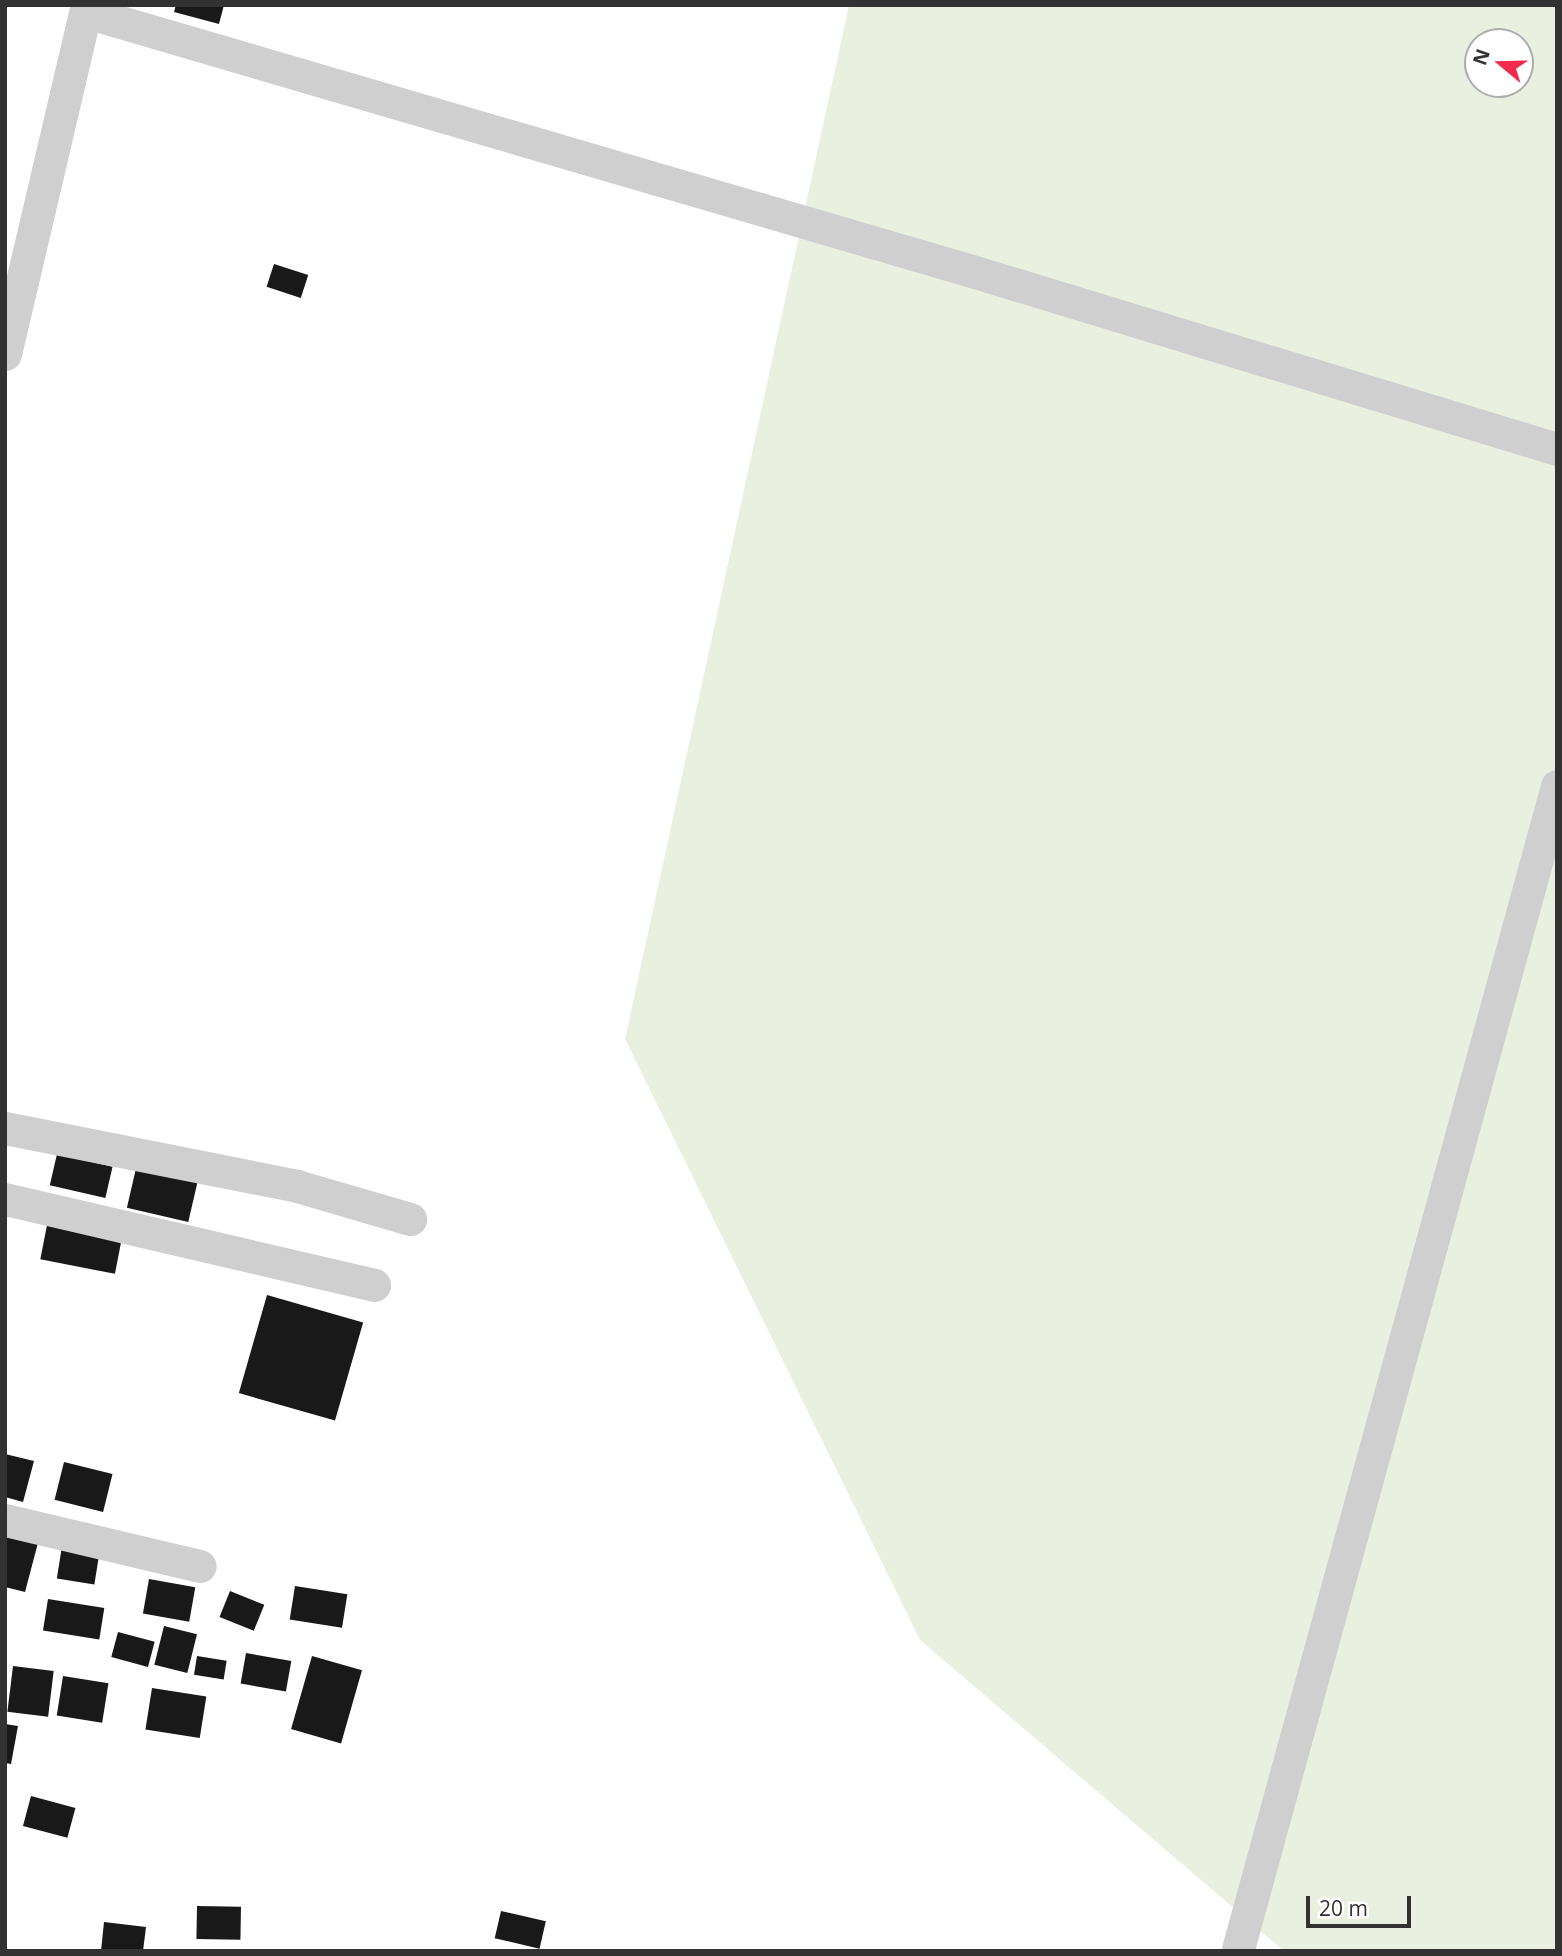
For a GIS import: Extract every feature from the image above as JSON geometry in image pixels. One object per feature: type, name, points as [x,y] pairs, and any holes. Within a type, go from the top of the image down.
[{"type":"street","points":[[5,354],[86,9],[975,272],[1557,449]]},
{"type":"street","points":[[1238,1949],[1557,786]]},
{"type":"street","points":[[5,1128],[297,1186],[410,1219]]},
{"type":"street","points":[[5,1199],[374,1285]]},
{"type":"street","points":[[5,1520],[200,1566]]},
{"type":"green space","points":[[849,5],[1557,5],[1557,1951],[1284,1951],[920,1640],[625,1039]]},
{"type":"building","points":[[176,5],[224,5],[219,24],[174,12]]},
{"type":"building","points":[[274,264],[308,275],[301,298],[267,287]]},
{"type":"building","points":[[57,1154],[113,1167],[105,1198],[50,1185]]},
{"type":"building","points":[[137,1164],[198,1178],[188,1222],[127,1208]]},
{"type":"building","points":[[47,1225],[122,1240],[115,1274],[40,1259]]},
{"type":"building","points":[[267,1295],[363,1323],[335,1421],[239,1393]]},
{"type":"building","points":[[5,1454],[34,1461],[23,1502],[5,1497]]},
{"type":"building","points":[[64,1462],[113,1474],[103,1512],[55,1500]]},
{"type":"building","points":[[5,1531],[39,1539],[25,1592],[5,1587]]},
{"type":"building","points":[[62,1546],[100,1552],[94,1585],[57,1579]]},
{"type":"building","points":[[149,1579],[195,1587],[189,1622],[143,1613]]},
{"type":"building","points":[[295,1586],[347,1594],[342,1628],[290,1620]]},
{"type":"building","points":[[230,1591],[264,1605],[254,1631],[220,1617]]},
{"type":"building","points":[[48,1599],[104,1608],[99,1640],[43,1631]]},
{"type":"building","points":[[164,1626],[197,1634],[187,1673],[154,1665]]},
{"type":"building","points":[[118,1632],[155,1642],[148,1667],[111,1657]]},
{"type":"building","points":[[246,1653],[291,1661],[286,1692],[241,1684]]},
{"type":"building","points":[[197,1656],[227,1661],[224,1679],[194,1675]]},
{"type":"building","points":[[312,1656],[362,1670],[341,1743],[291,1729]]},
{"type":"building","points":[[13,1666],[54,1671],[48,1717],[7,1712]]},
{"type":"building","points":[[63,1676],[108,1683],[102,1723],[57,1716]]},
{"type":"building","points":[[152,1688],[206,1697],[200,1738],[145,1729]]},
{"type":"building","points":[[5,1724],[18,1726],[11,1764],[5,1763]]},
{"type":"building","points":[[31,1796],[75,1808],[67,1838],[23,1826]]},
{"type":"building","points":[[197,1906],[241,1907],[240,1940],[196,1939]]},
{"type":"building","points":[[501,1911],[546,1921],[540,1949],[495,1938]]},
{"type":"building","points":[[104,1922],[146,1927],[143,1951],[101,1951]]}]
